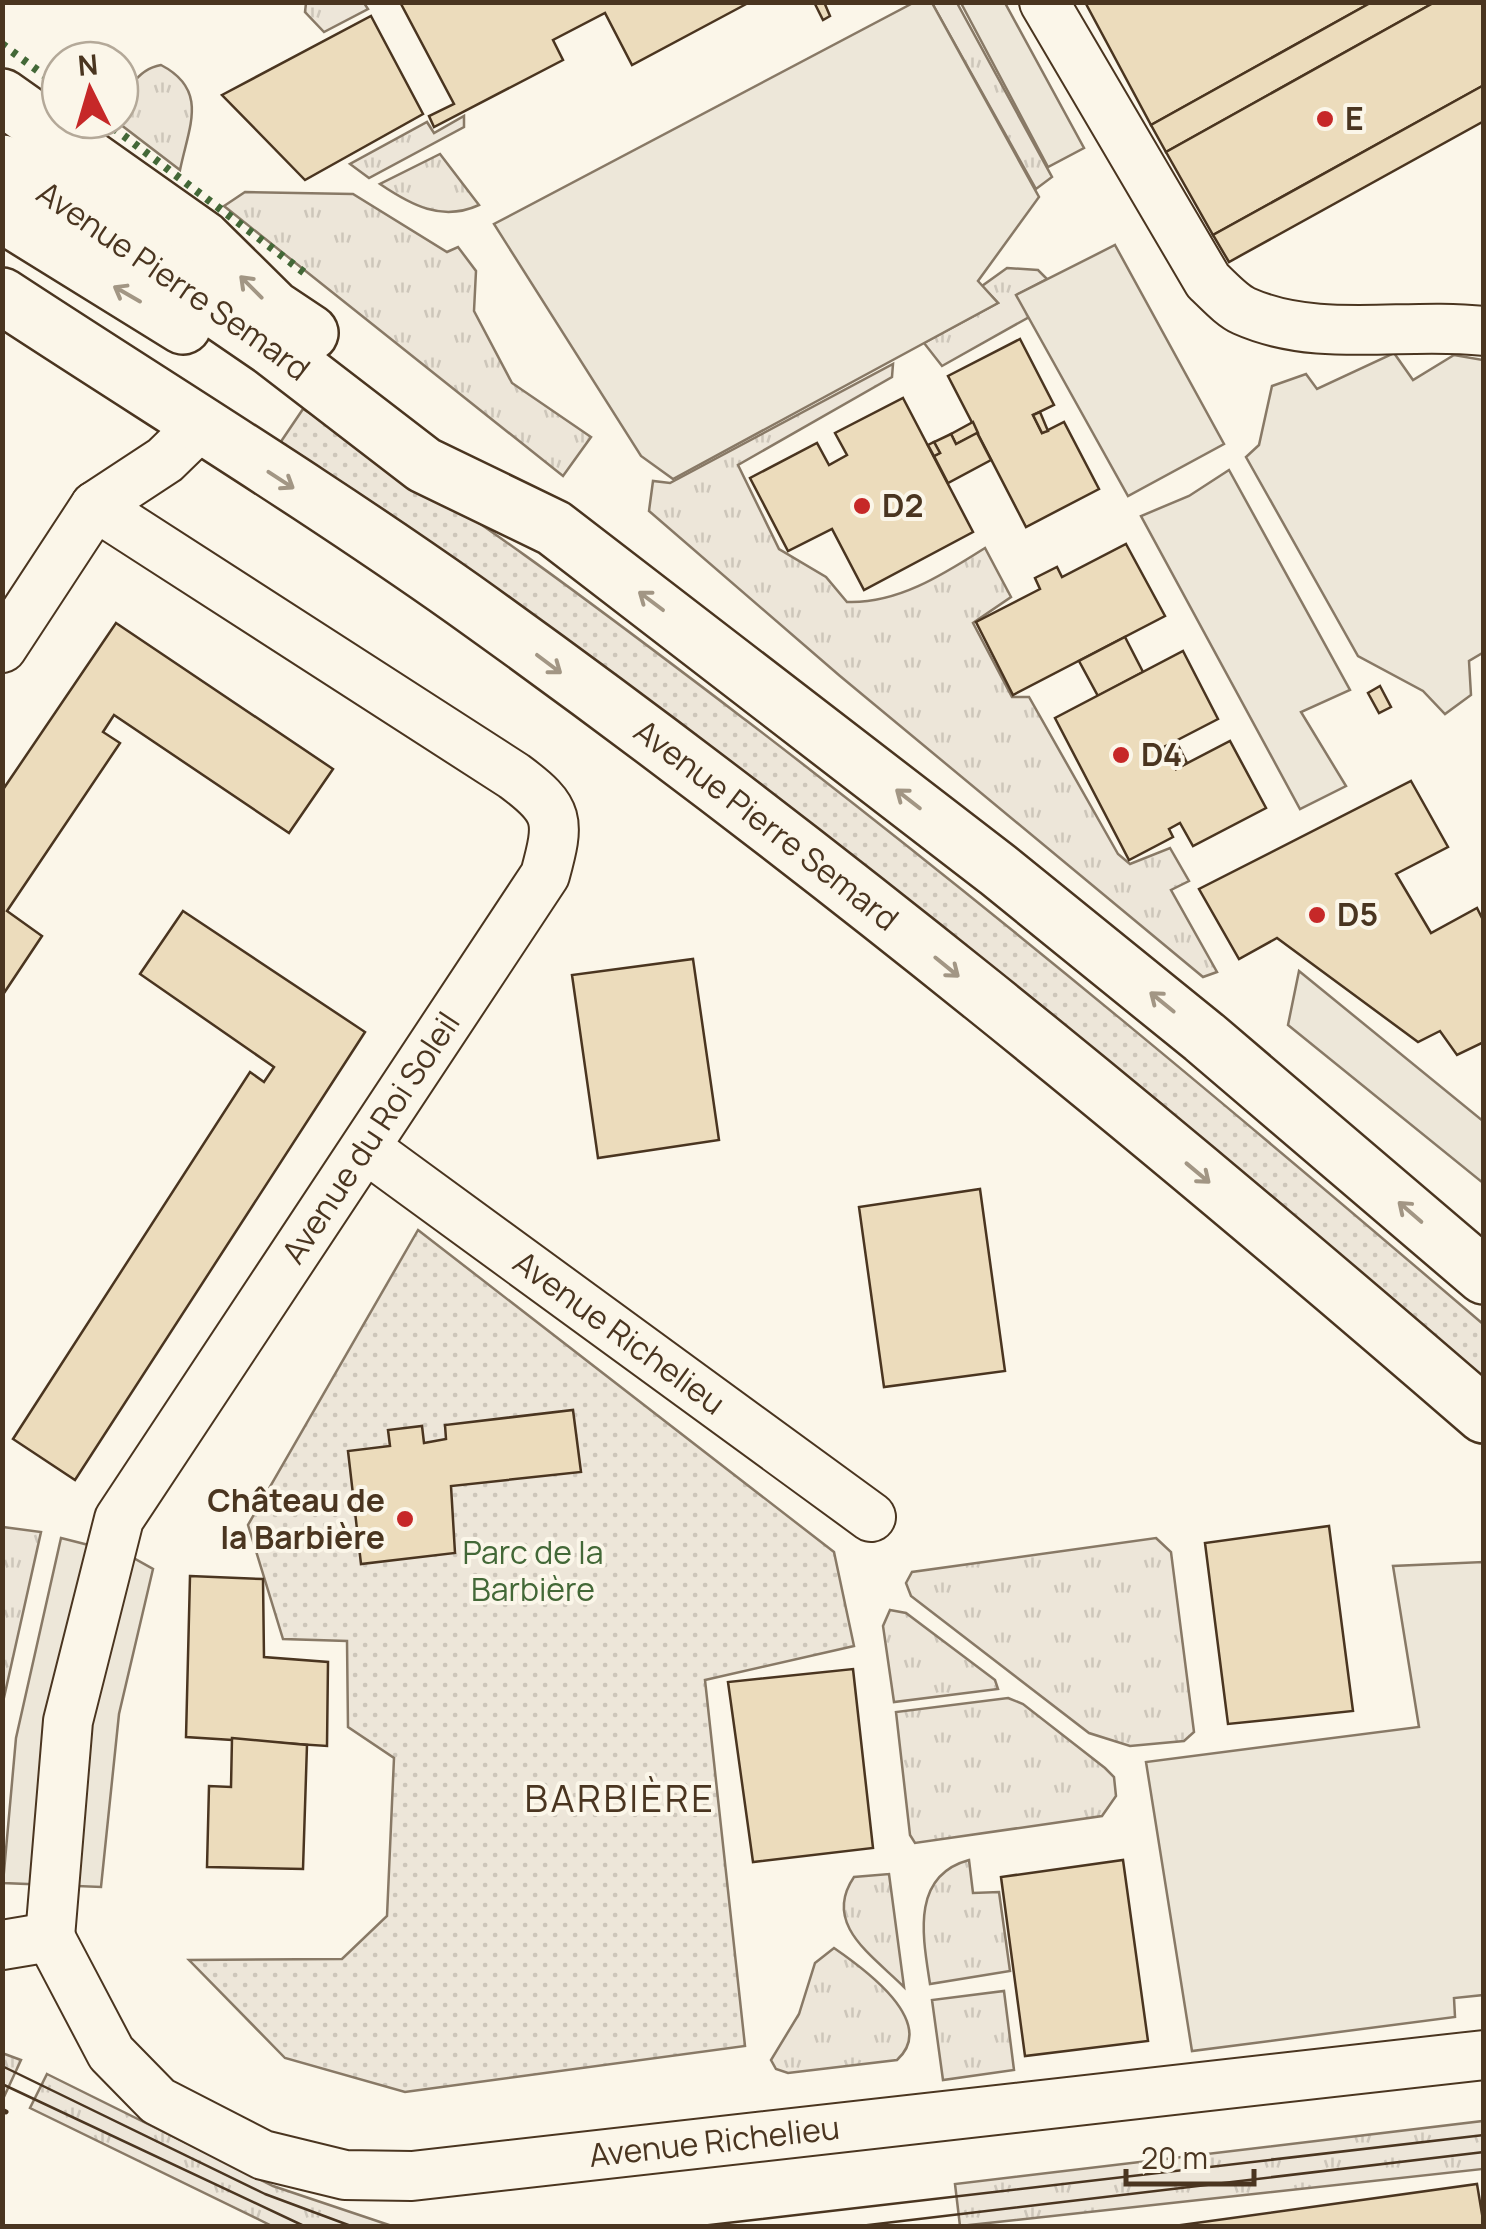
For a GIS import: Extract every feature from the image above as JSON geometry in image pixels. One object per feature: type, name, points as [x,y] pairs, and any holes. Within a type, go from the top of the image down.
[{"type":"main road","points":[[2,97],[203,239],[274,309],[446,435],[554,528]]},
{"type":"main road","name":"Avenue Pierre Semard","points":[[2,163],[272,348],[424,465],[554,528],[1013,882],[1204,1037],[1484,1276]]},
{"type":"main road","points":[[2,214],[104,281],[424,465]]},
{"type":"main road","name":"Avenue Pierre Semard","points":[[2,296],[460,598],[920,944],[1484,1415]]},
{"type":"street","points":[[1044,2],[1208,282],[1241,310],[1305,330],[1396,326],[1484,331]]},
{"type":"street","points":[[2,648],[95,506],[165,460],[200,426]]},
{"type":"street","name":"Avenue du Roi Soleil","points":[[50,1937],[68,1721],[119,1518],[367,1149],[544,875],[556,835],[547,801],[95,506]]},
{"type":"street","name":"Avenue Richelieu","points":[[367,1149],[871,1517]]},
{"type":"street","points":[[2,1945],[50,1937]]},
{"type":"street","name":"Avenue Richelieu","points":[[50,1937],[111,2053],[158,2100],[263,2156],[345,2175],[412,2176],[1484,2055]]},
{"type":"green space","points":[[306,3],[364,3],[368,9],[324,32],[305,12]]},
{"type":"green space","points":[[932,3],[957,3],[1052,177],[1036,189]]},
{"type":"green space","points":[[161,65],[176,75],[190,98],[191,124],[180,170],[140,139],[140,75]]},
{"type":"green space","points":[[464,116],[464,127],[369,178],[350,164],[427,122],[434,133]]},
{"type":"green space","points":[[440,154],[479,205],[452,212],[427,209],[380,184]]},
{"type":"green space","points":[[245,192],[353,194],[447,252],[458,247],[476,271],[474,311],[512,383],[591,437],[563,476],[224,206]]},
{"type":"green space","points":[[1007,268],[1038,270],[1047,279],[1017,295],[1031,316],[942,366],[924,343],[998,303],[982,286]]},
{"type":"green space","points":[[893,364],[892,377],[738,465],[779,549],[826,577],[847,602],[902,593],[985,548],[1011,597],[973,623],[1012,697],[1029,697],[1118,854],[1130,864],[1170,848],[1189,881],[1171,890],[1217,972],[1203,977],[840,676],[649,511],[653,481],[670,483]]},
{"type":"green space","points":[[303,409],[530,559],[747,721],[1027,942],[1211,1094],[1483,1324],[1483,1389],[280,443]]},
{"type":"green space","name":"Parc de la Barbière","points":[[418,1230],[834,1552],[854,1646],[705,1680],[745,2046],[405,2092],[285,2058],[189,1960],[342,1959],[387,1916],[394,1758],[348,1727],[347,1641],[283,1639],[248,1525]]},
{"type":"green space","points":[[2,1527],[41,1532],[3,1702]]},
{"type":"green space","points":[[1156,1538],[1171,1552],[1194,1732],[1184,1741],[1130,1746],[1089,1733],[911,1596],[906,1583],[912,1572]]},
{"type":"green space","points":[[890,1610],[906,1613],[995,1680],[998,1689],[894,1702],[883,1626]]},
{"type":"green space","points":[[1008,1698],[1023,1704],[1105,1768],[1114,1777],[1116,1796],[1102,1816],[915,1843],[910,1835],[896,1712]]},
{"type":"green space","points":[[969,1860],[973,1893],[999,1892],[1010,1971],[930,1984],[924,1929],[929,1894],[950,1868]]},
{"type":"green space","points":[[889,1874],[904,1987],[855,1938],[844,1910],[854,1877]]},
{"type":"green space","points":[[834,1948],[892,1997],[909,2029],[908,2045],[897,2060],[788,2073],[776,2069],[771,2060],[799,2014],[815,1963]]},
{"type":"green space","points":[[1004,1991],[1014,2070],[943,2080],[932,2000]]},
{"type":"green space","points":[[2,2053],[21,2060],[3,2099],[2,2099]]},
{"type":"green space","points":[[47,2074],[273,2186],[392,2226],[272,2226],[30,2108]]},
{"type":"green space","points":[[1483,2121],[1483,2169],[960,2226],[955,2184]]},
{"type":"shaded area","points":[[913,3],[932,3],[1039,197],[978,281],[998,303],[673,479],[641,456],[494,224]]},
{"type":"shaded area","points":[[961,3],[1005,3],[1084,148],[1048,167]]},
{"type":"shaded area","points":[[1115,245],[1224,444],[1128,496],[1016,295]]},
{"type":"shaded area","points":[[1394,353],[1413,380],[1454,355],[1483,360],[1484,652],[1469,661],[1471,695],[1445,714],[1423,691],[1358,656],[1246,457],[1259,445],[1272,386],[1306,374],[1317,389]]},
{"type":"shaded area","points":[[1229,470],[1350,690],[1301,712],[1346,786],[1300,809],[1141,516],[1189,496]]},
{"type":"shaded area","points":[[1299,971],[1483,1121],[1483,1183],[1288,1025]]},
{"type":"shaded area","points":[[61,1538],[128,1555],[153,1569],[119,1714],[101,1887],[3,1883],[16,1738]]},
{"type":"shaded area","points":[[1483,1562],[1483,1995],[1454,1998],[1455,2017],[1192,2051],[1146,1762],[1419,1727],[1393,1566]]},
{"type":"building","points":[[400,2],[750,2],[632,65],[605,13],[553,40],[563,60],[434,127],[429,116],[454,104]]},
{"type":"building","points":[[814,2],[824,2],[830,16],[823,20]]},
{"type":"building","points":[[1085,2],[1372,2],[1151,125]]},
{"type":"building","points":[[1372,2],[1435,2],[1166,152],[1151,125]]},
{"type":"building","name":"E","points":[[1435,2],[1484,2],[1484,85],[1213,235],[1166,152]]},
{"type":"building","points":[[371,16],[423,114],[305,180],[222,95]]},
{"type":"building","points":[[1484,85],[1484,121],[1229,262],[1213,235]]},
{"type":"building","points":[[1020,339],[1054,405],[1033,415],[1042,433],[1064,422],[1099,489],[1026,527],[948,376]]},
{"type":"building","name":"D2","points":[[903,398],[973,532],[864,590],[832,529],[788,551],[750,478],[817,443],[829,465],[847,455],[835,433]]},
{"type":"building","points":[[1040,412],[1048,431],[1042,433],[1033,415]]},
{"type":"building","points":[[973,422],[978,433],[956,444],[951,434]]},
{"type":"building","points":[[977,433],[991,460],[948,483],[934,456],[940,453],[934,442],[951,434],[956,444]]},
{"type":"building","points":[[934,442],[940,453],[934,456],[928,445]]},
{"type":"building","points":[[1126,544],[1165,616],[1013,695],[976,622],[1040,589],[1035,578],[1057,567],[1062,577]]},
{"type":"building","points":[[116,623],[333,769],[289,833],[114,715],[103,732],[120,743],[7,911],[42,936],[2,996],[2,791]]},
{"type":"building","points":[[1125,637],[1143,672],[1098,696],[1079,661]]},
{"type":"building","name":"D4","points":[[1183,651],[1218,719],[1164,747],[1176,769],[1230,741],[1266,808],[1193,846],[1180,823],[1169,829],[1173,837],[1129,860],[1055,718]]},
{"type":"building","points":[[1380,686],[1391,707],[1379,713],[1368,693]]},
{"type":"building","points":[[1176,741],[1187,763],[1176,769],[1164,747]]},
{"type":"building","name":"D5","points":[[1411,781],[1448,847],[1396,874],[1431,933],[1477,908],[1484,922],[1484,1042],[1457,1055],[1440,1031],[1418,1042],[1277,938],[1239,959],[1199,889]]},
{"type":"building","points":[[183,911],[365,1032],[75,1480],[13,1439],[250,1072],[264,1082],[274,1067],[140,974]]},
{"type":"building","points":[[693,959],[719,1140],[598,1158],[572,975]]},
{"type":"building","points":[[980,1189],[1005,1371],[884,1387],[859,1207]]},
{"type":"building","name":"Château de la Barbière","points":[[573,1410],[581,1472],[451,1486],[455,1553],[361,1564],[348,1451],[390,1446],[388,1430],[422,1426],[424,1443],[446,1439],[445,1425]]},
{"type":"building","points":[[1329,1526],[1353,1711],[1228,1724],[1205,1543]]},
{"type":"building","points":[[190,1576],[263,1579],[264,1657],[328,1662],[327,1746],[186,1737]]},
{"type":"building","points":[[853,1669],[873,1848],[753,1862],[728,1682]]},
{"type":"building","points":[[232,1738],[307,1745],[303,1869],[207,1867],[209,1786],[231,1787]]},
{"type":"building","points":[[1123,1860],[1148,2041],[1025,2056],[1001,1877]]},
{"type":"building","points":[[1477,2184],[1484,2226],[1174,2226]]},
{"type":"tram line","points":[[2,2066],[265,2194],[351,2226]]},
{"type":"tram line","points":[[2,2084],[304,2226]]},
{"type":"tram line","points":[[701,2226],[1484,2135]]},
{"type":"tram line","points":[[860,2226],[1484,2152]]},
{"type":"hedge","points":[[2,44],[40,72]]},
{"type":"hedge","points":[[129,140],[306,274]]},
{"type":"wall","points":[[2,2110],[6,2112]]},
{"type":"place","name":"E","points":[[1325,119]]},
{"type":"place","name":"D2","points":[[862,506]]},
{"type":"place","name":"D4","points":[[1121,755]]},
{"type":"place","name":"D5","points":[[1317,915]]},
{"type":"place","name":"Château de la Barbière","points":[[405,1519]]},
{"type":"district","name":"BARBIÈRE","points":[[620,1799]]}]
